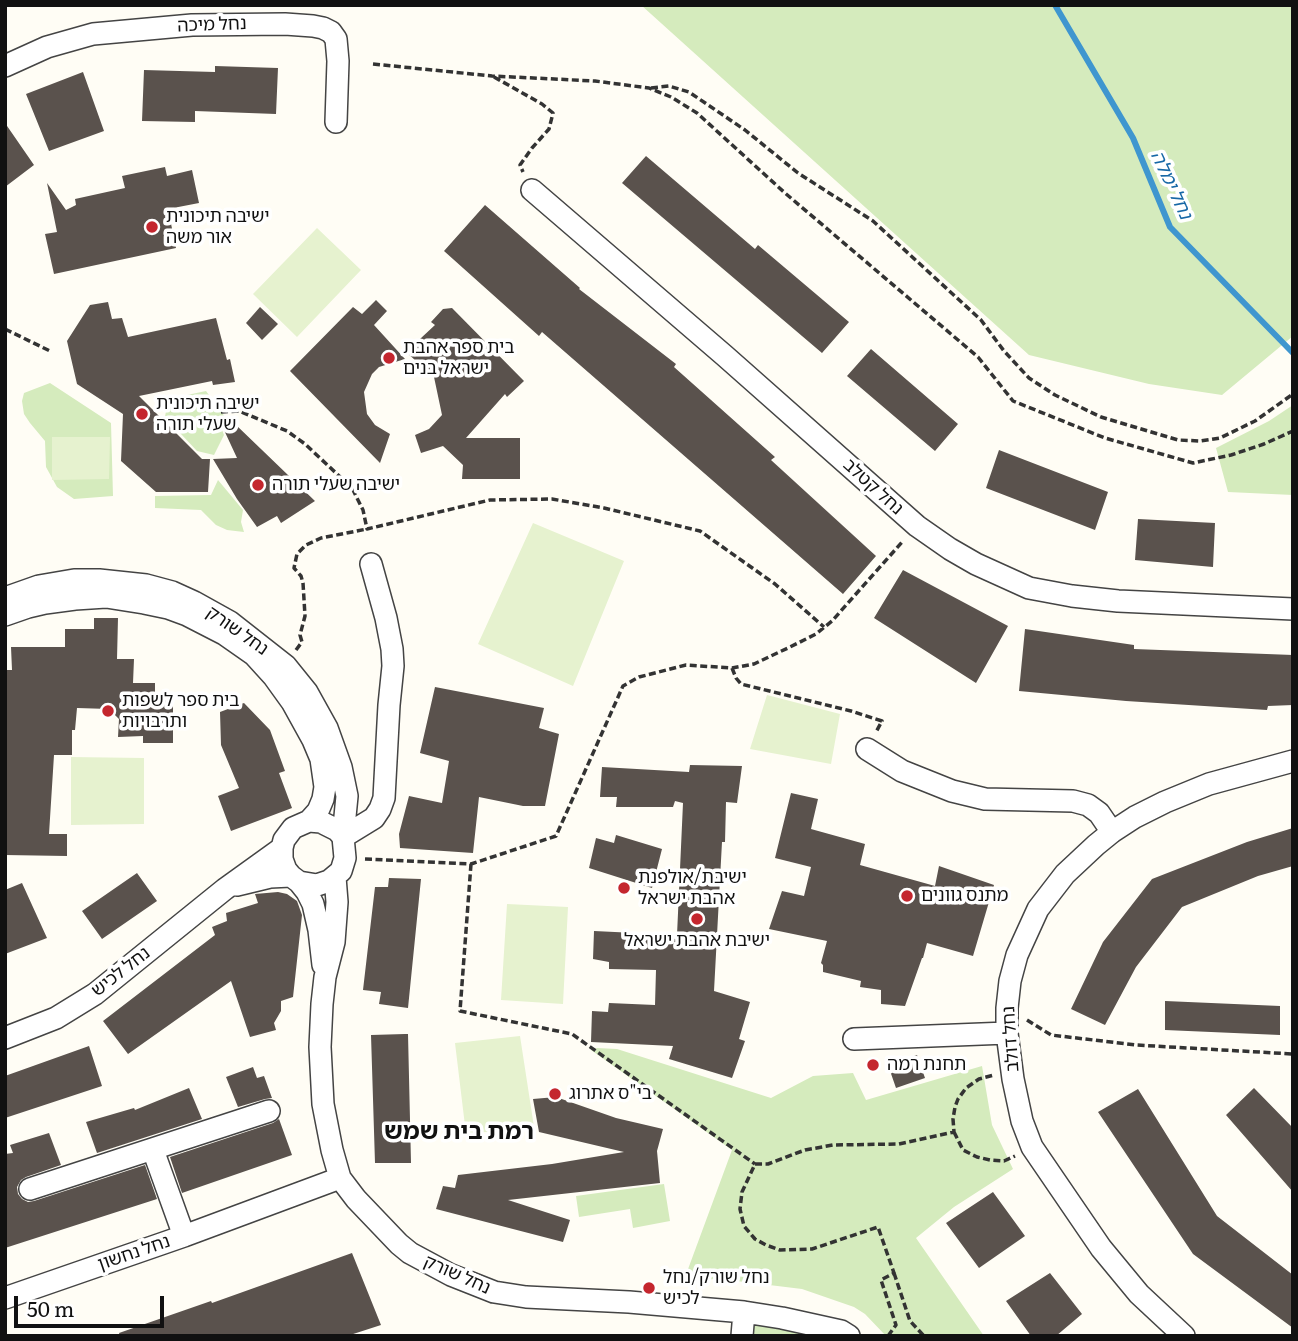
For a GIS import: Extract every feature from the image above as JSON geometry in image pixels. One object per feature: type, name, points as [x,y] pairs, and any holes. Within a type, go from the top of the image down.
[{"type":"street","name":"נחל מיכה","points":[[5,66],[47,47],[93,34],[192,25],[313,26],[331,32],[337,39],[336,122]]},
{"type":"street","name":"נחל קטלב","points":[[532,190],[725,356],[916,526],[976,564],[1029,588],[1072,596],[1118,601],[1293,609]]},
{"type":"street","points":[[344,848],[330,826],[309,821],[293,828],[284,840],[284,865],[295,879],[317,885],[335,877],[341,871],[344,848],[373,818],[384,798],[393,666],[386,618],[371,564]]},
{"type":"street","name":"נחל שורק","points":[[5,598],[39,586],[74,580],[146,585],[194,601],[230,622],[284,664],[307,692],[327,728],[347,796],[344,848]]},
{"type":"street","name":"נחל שורק","points":[[5,615],[45,603],[106,597],[168,608],[224,634],[254,655],[274,677],[299,712],[313,740],[321,759],[324,787],[318,811],[309,821]]},
{"type":"street","points":[[867,749],[902,771],[952,791],[985,799],[1073,802],[1088,805],[1099,813],[1112,832]]},
{"type":"street","name":"נחל דולב","points":[[1184,1336],[1139,1294],[1101,1248],[1032,1147],[1021,1121],[1013,1079],[1007,1033],[1010,981],[1017,955],[1038,909],[1065,874],[1112,832],[1165,802],[1209,785],[1293,761]]},
{"type":"street","name":"נחל לכיש","points":[[5,1038],[56,1018],[95,994],[225,888],[282,848]]},
{"type":"street","name":"נחל שורק","points":[[335,877],[337,902],[334,942],[325,977],[321,1015],[321,1085],[327,1127],[340,1178],[399,1244],[410,1253],[452,1275],[494,1292],[526,1297],[744,1312],[841,1331],[849,1336]]},
{"type":"street","name":"נחל שורק","points":[[295,879],[307,892],[313,904],[325,977]]},
{"type":"street","name":"נחל לכיש","points":[[225,888],[250,881],[295,879]]},
{"type":"street","points":[[854,1039],[1007,1033]]},
{"type":"street","points":[[30,1189],[269,1111]]},
{"type":"street","name":"נחל נחשון","points":[[153,1150],[184,1236]]},
{"type":"street","name":"נחל נחשון","points":[[5,1298],[340,1178]]},
{"type":"street","points":[[742,1336],[744,1312]]},
{"type":"path","points":[[373,64],[492,76],[595,81],[649,88],[669,86],[689,92],[745,130],[798,173],[873,221],[981,320],[1004,351],[1029,377],[1055,395],[1101,417],[1178,440],[1200,441],[1220,438],[1255,421],[1293,394]]},
{"type":"path","points":[[492,76],[552,113],[549,129],[520,165],[532,190]]},
{"type":"path","points":[[649,88],[671,97],[697,113],[785,193],[978,357],[1013,401],[1105,438],[1193,463],[1253,448],[1293,431]]},
{"type":"path","points":[[5,329],[52,352]]},
{"type":"path","points":[[220,412],[239,411],[288,431],[305,444],[352,488],[363,510],[367,529]]},
{"type":"path","points":[[284,664],[302,642],[300,635],[305,615],[303,583],[294,568],[297,554],[306,545],[321,538],[490,500],[552,499],[604,508],[700,531],[775,584],[824,627]]},
{"type":"path","points":[[344,848],[471,864],[556,836],[623,686],[639,677],[686,665],[732,668],[754,664],[807,638],[832,621],[916,526]]},
{"type":"path","points":[[732,668],[741,684],[882,721],[867,749]]},
{"type":"path","points":[[471,864],[460,1011],[572,1034],[755,1164],[768,1164],[805,1150],[833,1145],[900,1144],[954,1132]]},
{"type":"path","points":[[1007,1008],[1051,1035],[1136,1045],[1293,1054]]},
{"type":"path","points":[[1013,1079],[992,1074],[966,1088],[955,1107],[954,1132],[963,1150],[990,1160],[1004,1161],[1032,1147]]},
{"type":"path","points":[[755,1164],[742,1192],[740,1209],[744,1226],[755,1238],[780,1250],[812,1249],[878,1227],[910,1321],[924,1336]]},
{"type":"path","points":[[888,1336],[896,1325],[881,1280],[894,1273]]},
{"type":"green space","points":[[641,5],[1293,5],[1293,336],[1222,395],[1149,384],[1029,355]]},
{"type":"green space","points":[[317,228],[361,270],[297,337],[253,294]]},
{"type":"green space","points":[[50,383],[111,423],[113,496],[74,499],[57,487],[46,467],[45,441],[24,414],[22,401],[24,393]]},
{"type":"green space","points":[[206,391],[225,417],[222,430],[224,435],[214,455],[197,451],[165,417],[168,399]]},
{"type":"green space","points":[[1293,405],[1293,495],[1228,492],[1216,448],[1269,421]]},
{"type":"green space","points":[[52,437],[110,437],[109,479],[52,480]]},
{"type":"green space","points":[[218,480],[243,510],[241,522],[244,532],[227,530],[216,525],[201,510],[155,508],[155,496],[211,495]]},
{"type":"green space","points":[[533,523],[624,561],[573,686],[478,644]]},
{"type":"green space","points":[[767,695],[840,714],[831,764],[750,749]]},
{"type":"green space","points":[[71,757],[144,758],[144,824],[71,825]]},
{"type":"green space","points":[[507,904],[568,907],[563,1004],[501,1000]]},
{"type":"green space","points":[[520,1036],[534,1127],[466,1134],[455,1043]]},
{"type":"green space","points":[[617,1049],[771,1098],[813,1076],[853,1073],[866,1100],[982,1066],[992,1125],[1013,1169],[954,1207],[916,1238],[984,1336],[886,1336],[865,1314],[854,1307],[802,1289],[720,1279],[684,1280],[732,1150],[591,1050]]},
{"type":"green space","points":[[664,1184],[670,1221],[633,1228],[630,1209],[579,1217],[576,1196]]},
{"type":"green space","points":[[750,1323],[780,1327],[817,1336],[749,1336]]},
{"type":"building","points":[[215,66],[278,68],[276,114],[195,111],[195,122],[142,121],[144,70],[215,72]]},
{"type":"building","points":[[83,72],[104,131],[49,151],[26,94]]},
{"type":"building","points":[[5,123],[34,165],[5,187]]},
{"type":"building","points":[[646,156],[755,249],[758,245],[849,322],[822,353],[622,183]]},
{"type":"building","points":[[165,167],[167,176],[192,170],[199,203],[168,209],[176,248],[54,274],[45,234],[57,232],[47,183],[66,210],[76,205],[75,199],[125,188],[122,176]]},
{"type":"building","points":[[485,205],[579,289],[676,364],[674,367],[775,457],[771,460],[876,556],[843,594],[542,332],[539,336],[444,251]]},
{"type":"building","points":[[376,300],[387,311],[374,325],[405,359],[379,367],[372,374],[364,392],[367,414],[375,425],[390,434],[380,463],[290,371],[353,307],[362,314]]},
{"type":"building","name":"ישיבה תיכונית שעלי תורה","points":[[108,302],[112,319],[122,318],[128,337],[216,318],[235,382],[213,385],[212,381],[139,396],[202,459],[210,459],[208,492],[156,492],[121,461],[123,414],[77,384],[67,341],[90,305]]},
{"type":"building","points":[[260,307],[278,324],[262,340],[246,323]]},
{"type":"building","points":[[452,308],[524,381],[507,397],[505,394],[466,438],[520,438],[520,479],[462,479],[463,465],[443,446],[421,453],[415,435],[429,429],[442,415],[434,377],[406,352],[435,325],[431,322],[443,309]]},
{"type":"building","points":[[871,349],[958,424],[935,451],[847,376]]},
{"type":"building","points":[[235,424],[315,501],[281,523],[277,516],[257,527],[213,459],[237,458],[224,430]]},
{"type":"building","points":[[999,450],[1108,492],[1095,530],[986,488]]},
{"type":"building","points":[[1138,519],[1215,523],[1213,567],[1135,560]]},
{"type":"building","points":[[903,570],[1008,626],[976,683],[874,618]]},
{"type":"building","points":[[94,618],[118,618],[117,659],[134,659],[133,683],[155,683],[155,699],[173,700],[173,743],[143,743],[143,736],[118,737],[119,719],[109,709],[77,708],[75,730],[72,730],[72,755],[54,755],[49,834],[67,834],[67,856],[5,855],[6,670],[12,670],[11,647],[65,647],[65,629],[94,629]]},
{"type":"building","points":[[1025,629],[1134,645],[1134,649],[1293,655],[1293,705],[1268,706],[1267,710],[1019,691]]},
{"type":"building","points":[[435,687],[544,708],[539,728],[559,734],[545,806],[523,806],[479,797],[473,853],[400,848],[399,834],[409,796],[442,803],[449,761],[420,753]]},
{"type":"building","points":[[244,703],[270,730],[285,771],[279,773],[292,808],[231,831],[218,796],[239,788],[221,745],[220,712]]},
{"type":"building","name":"ישיבת אהבת ישראל","points":[[690,765],[742,766],[737,803],[726,802],[714,991],[750,1002],[739,1039],[745,1041],[732,1078],[669,1059],[673,1046],[591,1042],[592,1011],[608,1012],[609,1003],[655,1005],[656,970],[609,969],[609,962],[593,959],[594,931],[677,935],[683,803],[675,801],[673,807],[616,807],[617,797],[600,797],[602,767],[689,772]]},
{"type":"building","name":"מתנס גוונים","points":[[791,793],[818,799],[811,829],[865,844],[860,865],[935,886],[939,866],[994,885],[973,956],[927,943],[905,1006],[881,1004],[881,990],[860,987],[861,981],[823,972],[821,963],[827,941],[769,929],[782,891],[804,896],[811,867],[775,858]]},
{"type":"building","points":[[1293,828],[1293,866],[1258,876],[1182,907],[1136,967],[1105,1025],[1071,1009],[1103,942],[1152,879],[1247,842]]},
{"type":"building","points":[[616,835],[662,849],[652,888],[589,868],[596,838],[614,843]]},
{"type":"building","points":[[137,873],[157,901],[102,939],[82,911]]},
{"type":"building","points":[[389,878],[421,879],[408,1008],[379,1004],[381,992],[363,990],[375,887],[388,887]]},
{"type":"building","points":[[22,883],[47,938],[5,954],[5,890]]},
{"type":"building","points":[[278,892],[297,901],[302,915],[293,997],[281,1001],[281,1011],[274,1023],[276,1030],[250,1037],[231,981],[128,1054],[103,1021],[215,935],[212,927],[227,921],[226,913],[258,903],[255,894]]},
{"type":"building","points":[[1165,1001],[1280,1006],[1280,1035],[1165,1030]]},
{"type":"building","points":[[408,1034],[411,1163],[375,1163],[371,1035]]},
{"type":"building","points":[[89,1046],[102,1086],[5,1118],[5,1076]]},
{"type":"building","name":"תחנת רמה","points":[[917,1055],[925,1078],[896,1088],[888,1065]]},
{"type":"building","points":[[253,1067],[257,1078],[264,1076],[272,1098],[238,1107],[226,1077]]},
{"type":"building","points":[[189,1088],[202,1119],[97,1153],[86,1122],[134,1108],[135,1110]]},
{"type":"building","points":[[1254,1088],[1293,1128],[1293,1192],[1226,1115]]},
{"type":"building","points":[[1138,1089],[1217,1216],[1293,1275],[1293,1328],[1193,1254],[1098,1112]]},
{"type":"building","points":[[556,1097],[616,1118],[663,1129],[657,1151],[660,1183],[508,1200],[570,1220],[563,1242],[436,1209],[443,1186],[455,1188],[458,1175],[624,1152],[539,1132],[533,1099]]},
{"type":"building","points":[[279,1119],[292,1155],[182,1193],[170,1157]]},
{"type":"building","points":[[49,1133],[61,1165],[21,1180],[17,1187],[22,1199],[34,1201],[145,1165],[157,1199],[5,1248],[5,1154],[13,1153],[10,1145]]},
{"type":"building","points":[[993,1192],[1025,1236],[979,1268],[946,1223]]},
{"type":"building","points":[[352,1253],[381,1325],[347,1336],[120,1336],[119,1333]]},
{"type":"building","points":[[1050,1273],[1082,1314],[1056,1336],[1031,1336],[1006,1301]]},
{"type":"waterway","name":"נחל ימלה","points":[[1055,5],[1133,138],[1170,227],[1293,353]]},
{"type":"place","name":"ישיבה תיכונית אור משה","points":[[152,227]]},
{"type":"place","name":"בית ספר אהבת ישראל בנים","points":[[389,358]]},
{"type":"place","name":"ישיבה תיכונית שעלי תורה","points":[[142,414]]},
{"type":"place","name":"ישיבה שעלי תורה","points":[[258,485]]},
{"type":"place","name":"בית ספר לשפות ותרבויות","points":[[108,711]]},
{"type":"place","name":"ישיבת/אולפנת אהבת ישראל","points":[[624,888]]},
{"type":"place","name":"מתנס גוונים","points":[[907,896]]},
{"type":"place","name":"ישיבת אהבת ישראל","points":[[697,919]]},
{"type":"place","name":"תחנת רמה","points":[[873,1065]]},
{"type":"place","name":"בי\"ס אתרוג","points":[[555,1094]]},
{"type":"place","name":"נחל שורק/נחל לכיש","points":[[649,1288]]},
{"type":"district","name":"רמת בית שמש","points":[[459,1132]]}]
